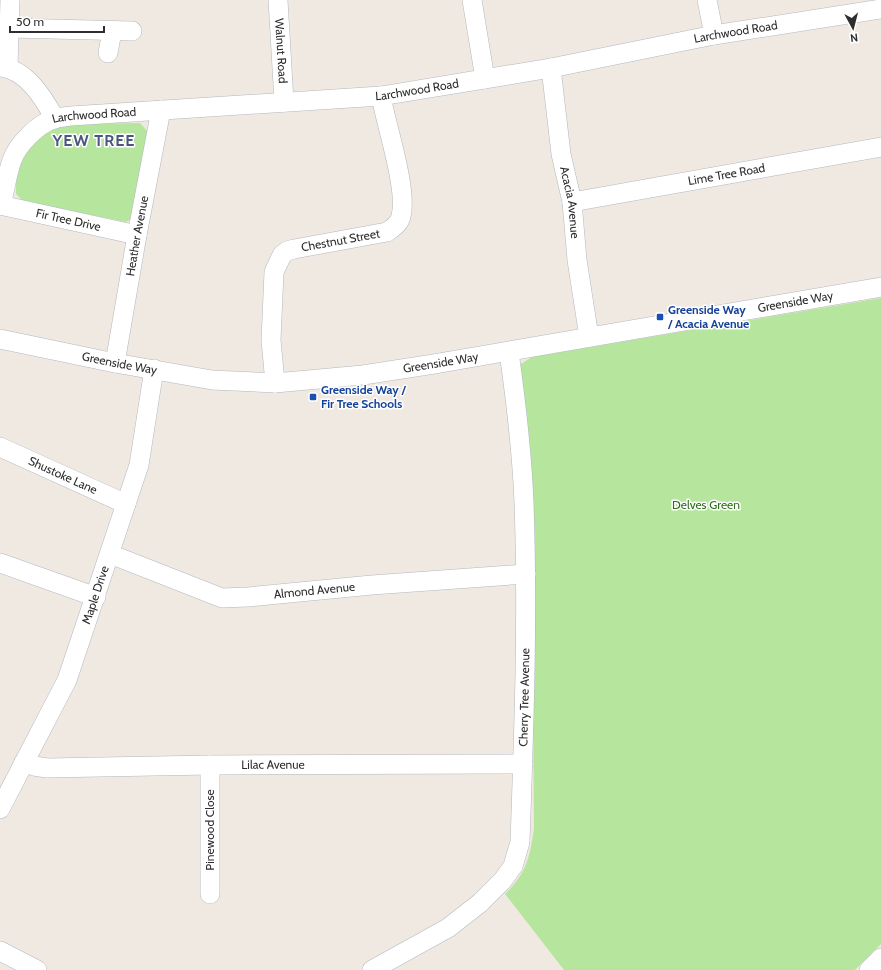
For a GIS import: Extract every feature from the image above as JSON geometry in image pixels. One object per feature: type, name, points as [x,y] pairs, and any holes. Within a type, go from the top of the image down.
[{"type":"street","points":[[10,0],[10,28],[4,67],[24,77],[40,94],[55,118]]},
{"type":"street","name":"Walnut Road","points":[[278,0],[284,102]]},
{"type":"street","points":[[472,0],[485,79]]},
{"type":"street","points":[[707,0],[714,35]]},
{"type":"street","name":"Larchwood Road","points":[[1,205],[12,160],[17,151],[39,128],[55,118],[381,96],[551,68],[714,35],[881,9]]},
{"type":"street","points":[[10,28],[132,31]]},
{"type":"street","points":[[108,53],[112,31]]},
{"type":"street","name":"Acacia Avenue","points":[[551,68],[561,154],[572,202],[577,260],[589,337]]},
{"type":"street","name":"Chestnut Street","points":[[275,382],[271,340],[274,272],[282,255],[294,249],[387,232],[396,226],[401,218],[403,202],[401,189],[381,96]]},
{"type":"street","name":"Heather Avenue","points":[[115,363],[137,235],[162,110]]},
{"type":"street","name":"Lime Tree Road","points":[[572,202],[881,147]]},
{"type":"street","name":"Fir Tree Drive","points":[[1,205],[137,235]]},
{"type":"street","name":"Greenside Way","points":[[0,339],[115,363],[212,380],[275,382],[363,375],[509,352],[881,287]]},
{"type":"street","name":"Cherry Tree Avenue","points":[[372,970],[448,928],[480,903],[503,880],[513,866],[520,842],[523,764],[526,574],[524,502],[518,414],[509,352]]},
{"type":"street","name":"Maple Drive","points":[[0,809],[67,680],[139,465],[154,369]]},
{"type":"street","name":"Shustoke Lane","points":[[0,447],[126,504]]},
{"type":"street","name":"Almond Avenue","points":[[110,554],[222,598],[526,574]]},
{"type":"street","points":[[0,563],[96,597]]},
{"type":"street","name":"Lilac Avenue","points":[[24,762],[34,766],[47,768],[210,765],[523,764]]},
{"type":"street","name":"Pinewood Close","points":[[210,765],[210,894]]},
{"type":"street","points":[[0,951],[37,970]]},
{"type":"street","points":[[869,970],[881,958]]},
{"type":"green space","points":[[140,123],[148,132],[134,217],[126,222],[23,201],[16,194],[16,178],[22,157],[40,135],[64,124]]},
{"type":"green space","name":"Delves Green","points":[[881,298],[881,944],[855,970],[564,970],[505,894],[523,871],[529,856],[534,828],[531,462],[518,377],[521,364],[532,357]]},
{"type":"place","name":"Greenside Way / Acacia Avenue","points":[[660,317]]},
{"type":"place","name":"Greenside Way / Fir Tree Schools","points":[[313,397]]},
{"type":"district","name":"YEW TREE","points":[[94,140]]}]
